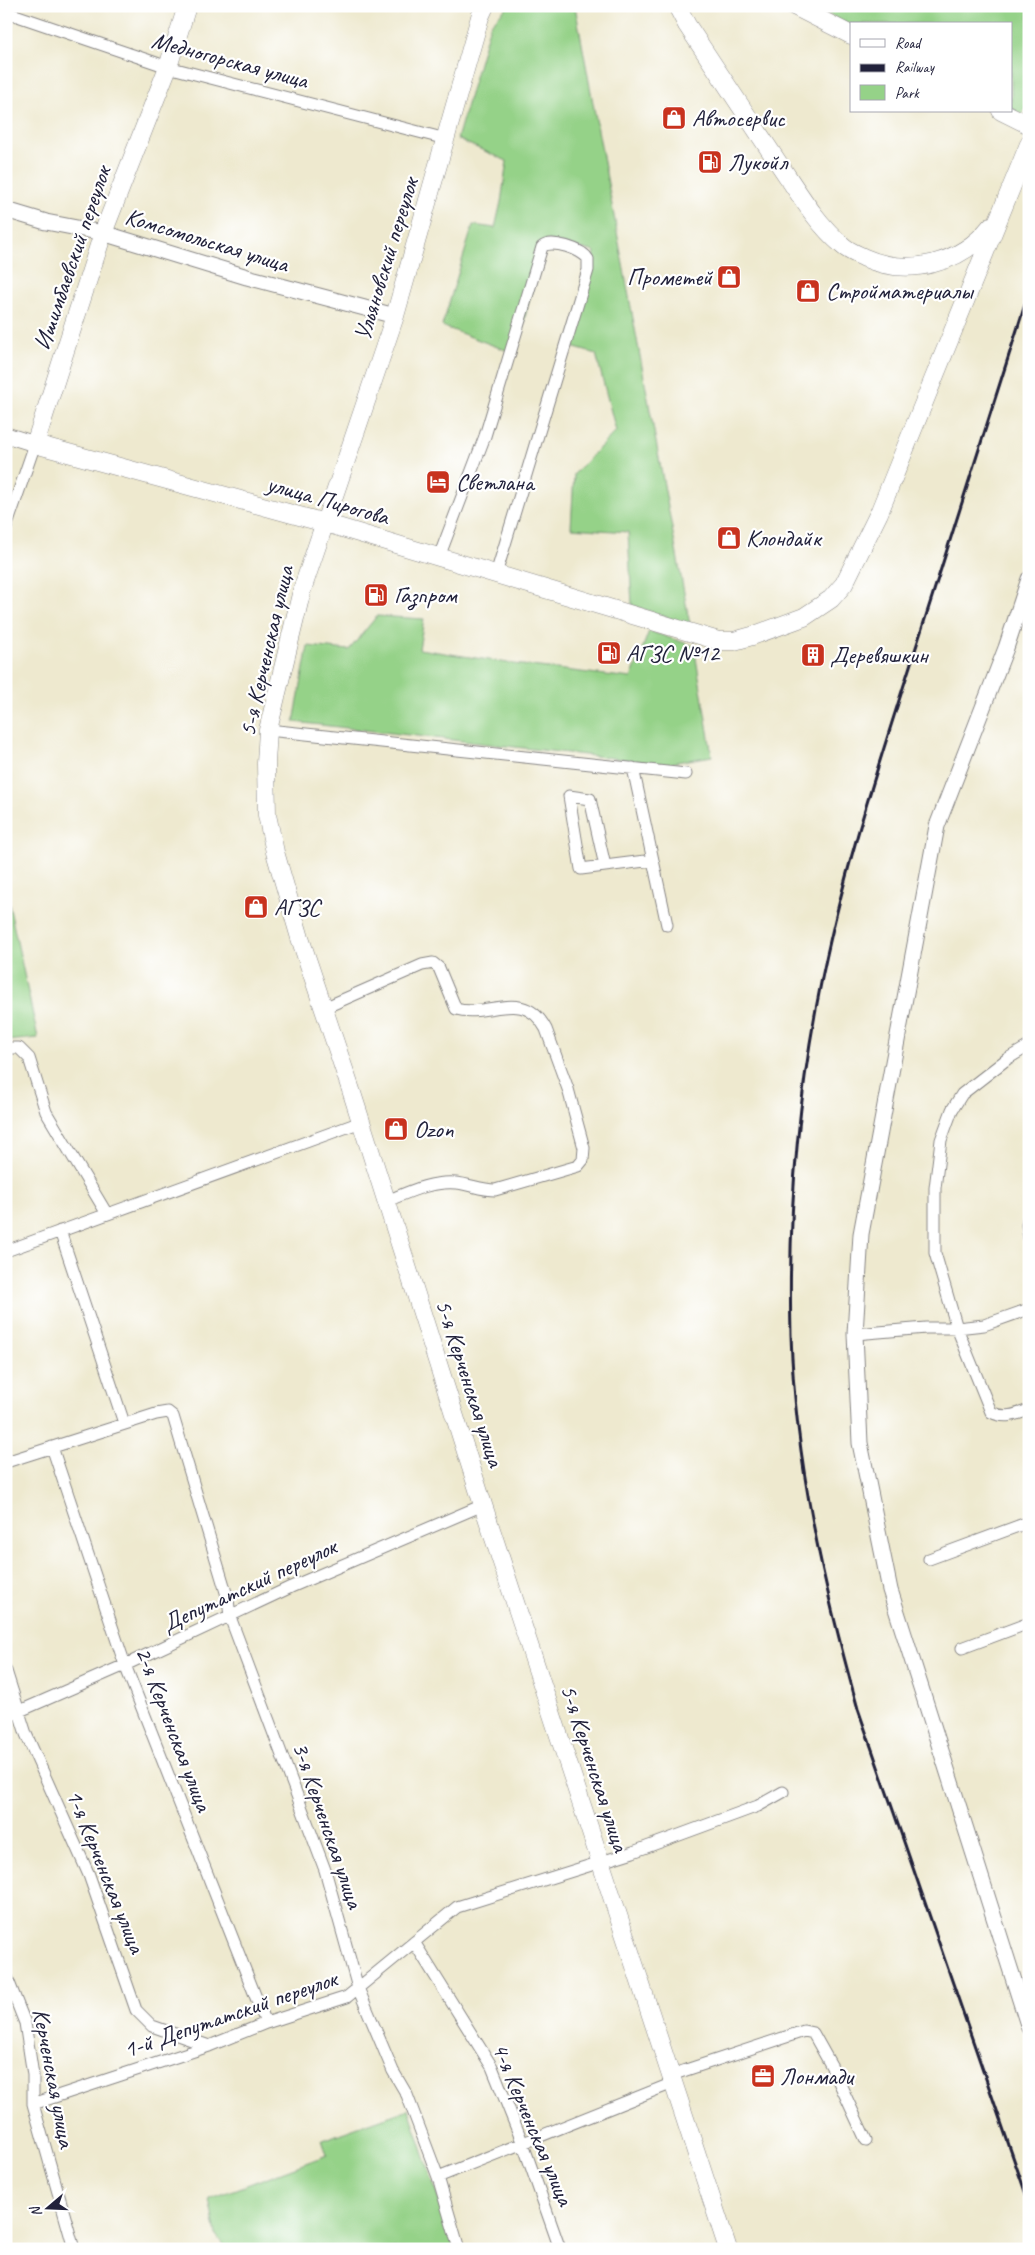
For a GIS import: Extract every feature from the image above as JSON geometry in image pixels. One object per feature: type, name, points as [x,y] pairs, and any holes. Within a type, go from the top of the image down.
[{"type":"main road","name":"Ишимбаевский переулок","points":[[34,444],[104,233],[168,67],[187,6]]},
{"type":"main road","name":"Ульяновский переулок","points":[[325,523],[395,316],[480,17],[485,6]]},
{"type":"main road","points":[[677,6],[687,25],[808,208],[843,247],[888,266],[920,267],[937,263],[967,248],[980,239],[1003,206],[1026,150]]},
{"type":"main road","points":[[794,6],[850,34]]},
{"type":"main road","points":[[1003,112],[1029,126]]},
{"type":"main road","name":"улица Пирогова","points":[[34,444],[325,523],[698,636],[719,641],[734,641],[804,617],[831,599],[844,584],[878,513],[1003,206]]},
{"type":"main road","name":"5-я Керченская улица","points":[[325,523],[302,590],[268,730],[266,763],[267,815],[274,852],[483,1505],[728,2249]]},
{"type":"street","name":"Медногорская улица","points":[[6,12],[168,67],[446,139]]},
{"type":"street","name":"Комсомольская улица","points":[[6,210],[46,222],[104,233],[247,277],[395,316]]},
{"type":"street","points":[[439,557],[485,436],[542,247],[546,244],[552,244],[582,251],[588,259],[588,270],[496,574]]},
{"type":"street","name":"улица Пирогова","points":[[6,435],[34,444]]},
{"type":"street","name":"Ишимбаевский переулок","points":[[6,528],[34,444]]},
{"type":"street","points":[[1029,578],[1006,648],[937,826],[861,1234],[855,1334],[860,1443],[890,1590],[1029,2028]]},
{"type":"street","points":[[268,730],[686,774]]},
{"type":"street","points":[[633,768],[667,925]]},
{"type":"street","points":[[605,866],[590,798],[569,796],[582,869],[653,860]]},
{"type":"street","points":[[324,1008],[422,965],[433,963],[439,968],[456,1009],[466,1011],[520,1006],[534,1013],[546,1029],[568,1089],[584,1148],[583,1160],[578,1166],[495,1190],[486,1190],[457,1183],[433,1183],[387,1201]]},
{"type":"street","points":[[1029,1046],[1007,1059],[962,1094],[952,1110],[941,1140],[935,1188],[935,1253],[957,1328],[991,1412],[998,1416],[1006,1417],[1029,1410]]},
{"type":"street","points":[[6,1048],[19,1048],[29,1058],[46,1112],[107,1214]]},
{"type":"street","points":[[6,1251],[361,1122]]},
{"type":"street","points":[[1029,1215],[1027,1225],[1029,1239]]},
{"type":"street","points":[[6,1462],[124,1423],[60,1231]]},
{"type":"street","points":[[855,1334],[926,1328],[957,1328],[984,1324],[1029,1309]]},
{"type":"street","name":"3-я Керченская улица","points":[[124,1423],[168,1412],[175,1421],[228,1600],[230,1617],[325,1870],[358,1988],[393,2071],[407,2095],[438,2177],[459,2249]]},
{"type":"street","name":"2-я Керченская улица","points":[[52,1447],[125,1665],[266,2023]]},
{"type":"street","name":"Депутатский переулок","points":[[6,1717],[125,1665],[291,1587],[483,1505]]},
{"type":"street","points":[[929,1559],[1029,1522]]},
{"type":"street","points":[[962,1648],[1029,1623]]},
{"type":"street","name":"1-я Керченская улица","points":[[6,1671],[18,1712],[89,1875],[136,2010],[152,2026],[209,2046]]},
{"type":"street","name":"1-й Депутатский переулок","points":[[33,2104],[209,2046],[266,2023],[347,1997],[457,1907],[601,1862],[758,1806],[783,1792]]},
{"type":"street","name":"4-я Керченская улица","points":[[414,1942],[492,2067],[523,2144],[560,2249]]},
{"type":"street","name":"Керченская улица","points":[[6,1975],[25,2023],[33,2075],[33,2104],[74,2249]]},
{"type":"street","points":[[438,2177],[523,2144],[672,2079],[804,2031],[813,2033],[832,2067],[866,2140]]},
{"type":"green space","points":[[508,6],[575,6],[690,625],[632,605],[628,532],[571,528],[574,474],[616,431],[596,354],[568,346],[595,252],[548,240],[542,247],[516,354],[442,326],[473,225],[495,228],[501,202],[507,161],[457,139],[490,25]]},
{"type":"green space","points":[[813,6],[1029,6],[1029,101],[1022,115],[1012,110],[1012,22],[850,22],[850,25]]},
{"type":"green space","points":[[377,616],[424,619],[419,649],[514,664],[631,678],[649,631],[694,646],[712,756],[665,764],[294,722],[308,646],[349,650]]},
{"type":"green space","points":[[6,891],[38,1038],[6,1041]]},
{"type":"green space","points":[[409,2109],[455,2249],[226,2249],[216,2235],[209,2199],[327,2155],[322,2140]]},
{"type":"railway","points":[[1029,292],[876,772],[828,948],[811,1035],[800,1120],[793,1206],[790,1292],[794,1383],[805,1477],[823,1571],[858,1709],[1029,2203]]},
{"type":"place","name":"Автосервис","points":[[674,118]]},
{"type":"place","name":"Лукойл","points":[[710,162]]},
{"type":"place","name":"Прометей","points":[[729,277]]},
{"type":"place","name":"Стройматериалы","points":[[808,291]]},
{"type":"place","name":"Светлана","points":[[438,482]]},
{"type":"place","name":"Клондайк","points":[[729,538]]},
{"type":"place","name":"Газпром","points":[[376,595]]},
{"type":"place","name":"АГЗС №12","points":[[609,653]]},
{"type":"place","name":"Деревяшкин","points":[[813,655]]},
{"type":"place","name":"АГЗС","points":[[256,907]]},
{"type":"place","name":"Ozon","points":[[396,1129]]},
{"type":"place","name":"Лонмади","points":[[763,2076]]}]
